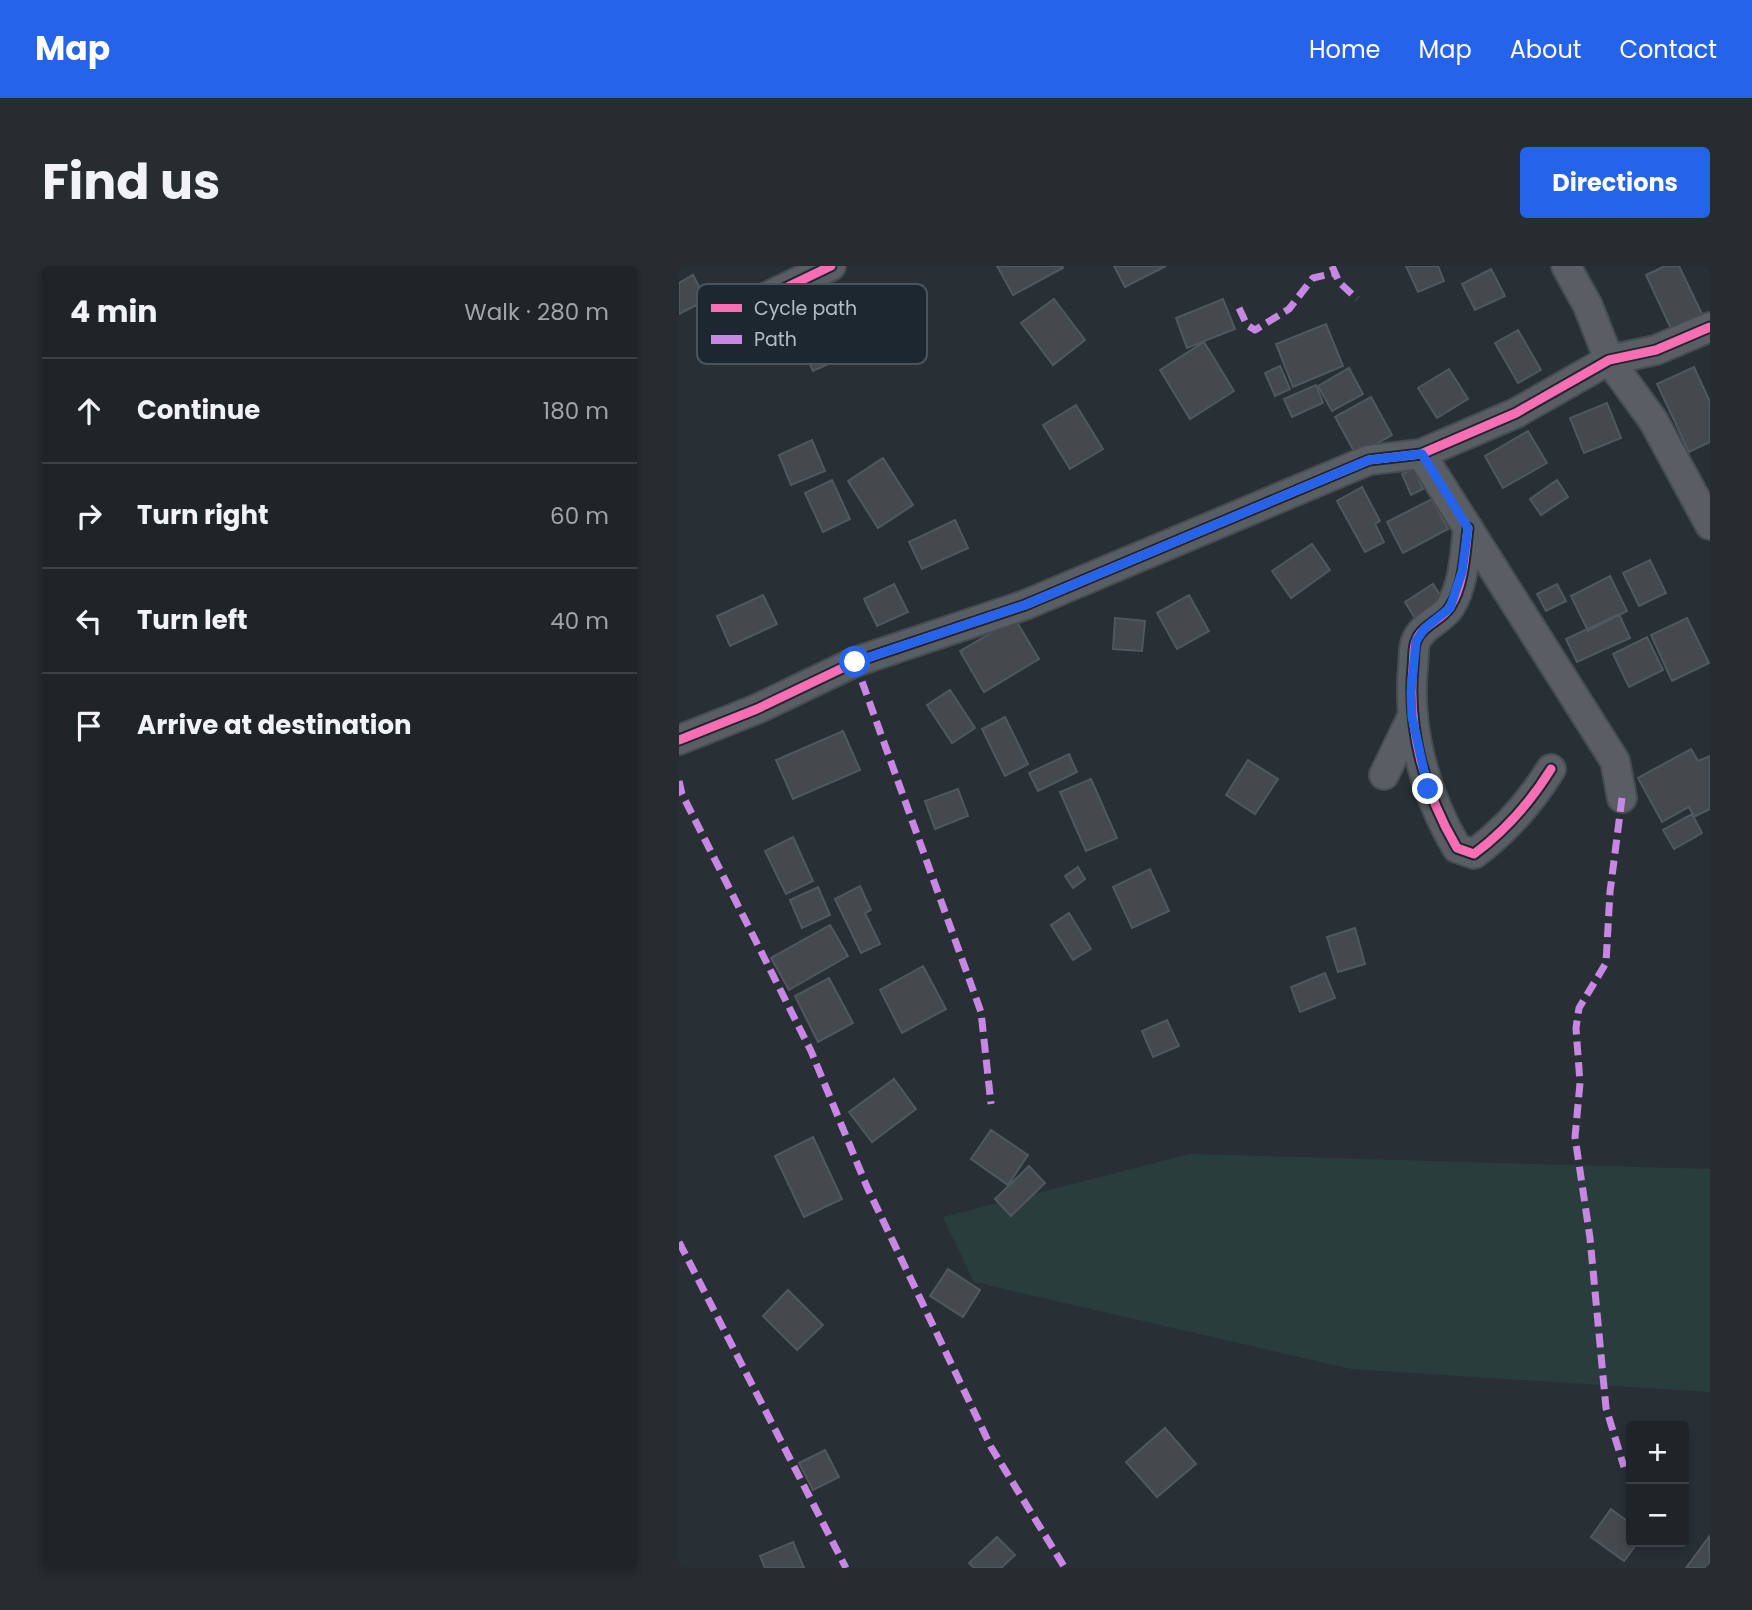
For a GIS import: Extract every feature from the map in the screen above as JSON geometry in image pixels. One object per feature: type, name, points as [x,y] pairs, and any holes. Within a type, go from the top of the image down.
[{"type":"street","points":[[794,284],[831,266]]},
{"type":"street","points":[[1566,266],[1588,306],[1609,360],[1653,420],[1710,524]]},
{"type":"street","points":[[679,740],[757,709],[855,662],[1025,605],[1369,460],[1422,454],[1516,413],[1609,360],[1656,351],[1710,327]]},
{"type":"street","points":[[1422,454],[1615,761],[1622,798]]},
{"type":"street","points":[[1468,528],[1462,572],[1450,608],[1425,628],[1416,641],[1411,692],[1412,717],[1428,789],[1457,848],[1474,854],[1489,843],[1532,800],[1551,769]]},
{"type":"street","points":[[1384,775],[1412,717]]},
{"type":"green space","points":[[1190,1154],[1710,1169],[1710,1392],[1351,1369],[974,1282],[943,1217]]},
{"type":"building","points":[[997,266],[1062,266],[1063,268],[1013,295]]},
{"type":"building","points":[[1114,266],[1166,266],[1125,287]]},
{"type":"building","points":[[1406,266],[1438,266],[1444,281],[1418,292]]},
{"type":"building","points":[[1665,266],[1679,266],[1704,318],[1673,333],[1646,275]]},
{"type":"building","points":[[1491,269],[1505,296],[1475,310],[1462,284]]},
{"type":"building","points":[[693,275],[698,284],[697,305],[679,314],[679,283]]},
{"type":"building","points":[[1054,299],[1085,340],[1053,365],[1021,323]]},
{"type":"building","points":[[1223,299],[1235,329],[1187,348],[1176,318]]},
{"type":"building","points":[[1326,324],[1343,366],[1293,387],[1276,344]]},
{"type":"building","points":[[1518,330],[1541,370],[1518,383],[1495,343]]},
{"type":"building","points":[[1204,342],[1234,391],[1190,419],[1160,370]]},
{"type":"building","points":[[810,364],[829,364],[813,371]]},
{"type":"building","points":[[1280,366],[1290,389],[1275,396],[1265,373]]},
{"type":"building","points":[[1694,367],[1710,402],[1710,442],[1689,452],[1657,384]]},
{"type":"building","points":[[1349,368],[1363,394],[1332,411],[1318,386]]},
{"type":"building","points":[[1449,369],[1468,399],[1437,418],[1418,388]]},
{"type":"building","points":[[1316,385],[1323,403],[1292,417],[1284,399]]},
{"type":"building","points":[[1371,397],[1392,435],[1356,455],[1335,417]]},
{"type":"building","points":[[1607,403],[1621,438],[1584,453],[1570,418]]},
{"type":"building","points":[[1076,405],[1103,449],[1070,469],[1043,425]]},
{"type":"building","points":[[1528,431],[1547,463],[1503,488],[1485,456]]},
{"type":"building","points":[[812,440],[825,471],[791,485],[779,455]]},
{"type":"building","points":[[883,458],[913,505],[878,528],[848,481]]},
{"type":"building","points":[[1414,469],[1423,489],[1411,495],[1402,474]]},
{"type":"building","points":[[832,480],[850,519],[823,532],[805,493]]},
{"type":"building","points":[[1557,480],[1568,497],[1541,515],[1530,499]]},
{"type":"building","points":[[1362,487],[1380,521],[1375,524],[1384,542],[1365,552],[1337,501]]},
{"type":"building","points":[[1432,499],[1448,529],[1403,553],[1387,522]]},
{"type":"building","points":[[955,520],[968,548],[922,569],[909,542]]},
{"type":"building","points":[[1312,544],[1330,570],[1291,598],[1272,571]]},
{"type":"building","points":[[1650,560],[1666,593],[1639,606],[1623,573]]},
{"type":"building","points":[[1610,576],[1627,611],[1588,631],[1571,596]]},
{"type":"building","points":[[894,584],[908,612],[877,626],[864,599]]},
{"type":"building","points":[[1433,584],[1446,604],[1418,623],[1405,602]]},
{"type":"building","points":[[1557,584],[1566,601],[1546,611],[1537,594]]},
{"type":"building","points":[[763,595],[777,624],[730,646],[717,616]]},
{"type":"building","points":[[1189,595],[1209,631],[1177,649],[1157,613]]},
{"type":"building","points":[[1619,614],[1630,638],[1577,662],[1566,639]]},
{"type":"building","points":[[1115,618],[1145,621],[1142,651],[1113,649]]},
{"type":"building","points":[[1687,618],[1709,663],[1672,681],[1651,635]]},
{"type":"building","points":[[1015,619],[1039,659],[984,692],[960,651]]},
{"type":"building","points":[[1647,637],[1663,670],[1629,687],[1613,654]]},
{"type":"building","points":[[950,690],[975,728],[952,743],[927,705]]},
{"type":"building","points":[[1005,717],[1028,764],[1005,776],[982,729]]},
{"type":"building","points":[[843,731],[860,770],[793,799],[776,760]]},
{"type":"building","points":[[1691,749],[1698,761],[1710,756],[1710,809],[1694,817],[1689,807],[1662,822],[1638,778]]},
{"type":"building","points":[[1069,754],[1077,772],[1038,791],[1029,773]]},
{"type":"building","points":[[1248,760],[1278,779],[1255,814],[1226,795]]},
{"type":"building","points":[[1091,779],[1117,838],[1086,851],[1060,792]]},
{"type":"building","points":[[958,789],[968,816],[935,829],[925,801]]},
{"type":"building","points":[[1692,814],[1702,833],[1674,849],[1663,830]]},
{"type":"building","points":[[793,837],[813,881],[786,894],[765,851]]},
{"type":"building","points":[[1078,867],[1085,879],[1073,888],[1065,876]]},
{"type":"building","points":[[1150,869],[1169,911],[1132,928],[1113,887]]},
{"type":"building","points":[[860,886],[871,910],[865,913],[880,944],[861,953],[835,899]]},
{"type":"building","points":[[818,887],[830,915],[802,928],[790,900]]},
{"type":"building","points":[[1069,913],[1091,949],[1073,960],[1051,925]]},
{"type":"building","points":[[830,925],[848,956],[789,990],[771,958]]},
{"type":"building","points":[[1355,928],[1365,964],[1338,972],[1327,937]]},
{"type":"building","points":[[923,966],[946,1009],[902,1033],[880,990]]},
{"type":"building","points":[[1325,973],[1335,998],[1300,1012],[1291,987]]},
{"type":"building","points":[[829,978],[853,1023],[818,1042],[795,996]]},
{"type":"building","points":[[1167,1020],[1179,1046],[1153,1057],[1142,1031]]},
{"type":"building","points":[[894,1079],[916,1109],[872,1142],[849,1112]]},
{"type":"building","points":[[991,1130],[1028,1155],[1008,1185],[971,1159]]},
{"type":"building","points":[[813,1137],[842,1199],[804,1217],[775,1156]]},
{"type":"building","points":[[1029,1166],[1045,1183],[1011,1216],[995,1199]]},
{"type":"building","points":[[948,1269],[980,1290],[963,1317],[930,1296]]},
{"type":"building","points":[[788,1290],[823,1325],[797,1350],[763,1316]]},
{"type":"building","points":[[1165,1428],[1196,1464],[1157,1497],[1126,1462]]},
{"type":"building","points":[[825,1450],[839,1477],[813,1490],[799,1463]]},
{"type":"building","points":[[1611,1509],[1626,1520],[1626,1547],[1634,1547],[1624,1561],[1591,1537]]},
{"type":"building","points":[[997,1537],[1015,1555],[1001,1568],[974,1568],[969,1563]]},
{"type":"building","points":[[1709,1537],[1710,1568],[1686,1568]]},
{"type":"building","points":[[793,1542],[804,1568],[765,1568],[760,1556]]},
{"type":"marked path","points":[[1332,266],[1339,282],[1357,299]]},
{"type":"marked path","points":[[1239,308],[1247,325],[1255,330],[1289,309],[1313,278],[1335,273]]},
{"type":"marked path","points":[[855,662],[981,1012],[991,1104]]},
{"type":"marked path","points":[[679,781],[682,794],[811,1051],[867,1187],[991,1447],[1065,1568]]},
{"type":"marked path","points":[[1622,798],[1610,892],[1606,963],[1579,1008],[1576,1028],[1580,1083],[1575,1137],[1590,1238],[1606,1408],[1624,1467]]},
{"type":"marked path","points":[[679,1242],[846,1568]]},
{"type":"cycle path","points":[[794,284],[831,266]]},
{"type":"cycle path","points":[[679,740],[757,709],[855,662],[1025,605],[1369,460],[1421,454],[1516,413],[1609,360],[1656,350],[1710,327]]},
{"type":"cycle path","points":[[1468,528],[1463,569],[1455,598],[1446,612],[1423,631],[1416,641],[1412,690],[1416,737],[1427,783],[1457,848],[1474,854],[1486,845],[1517,815],[1551,769]]},
{"type":"route","points":[[855,662],[958,625],[1025,605],[1369,460],[1422,454],[1468,528],[1462,572],[1450,608],[1425,628],[1416,641],[1411,692],[1412,717],[1428,789]]}]
